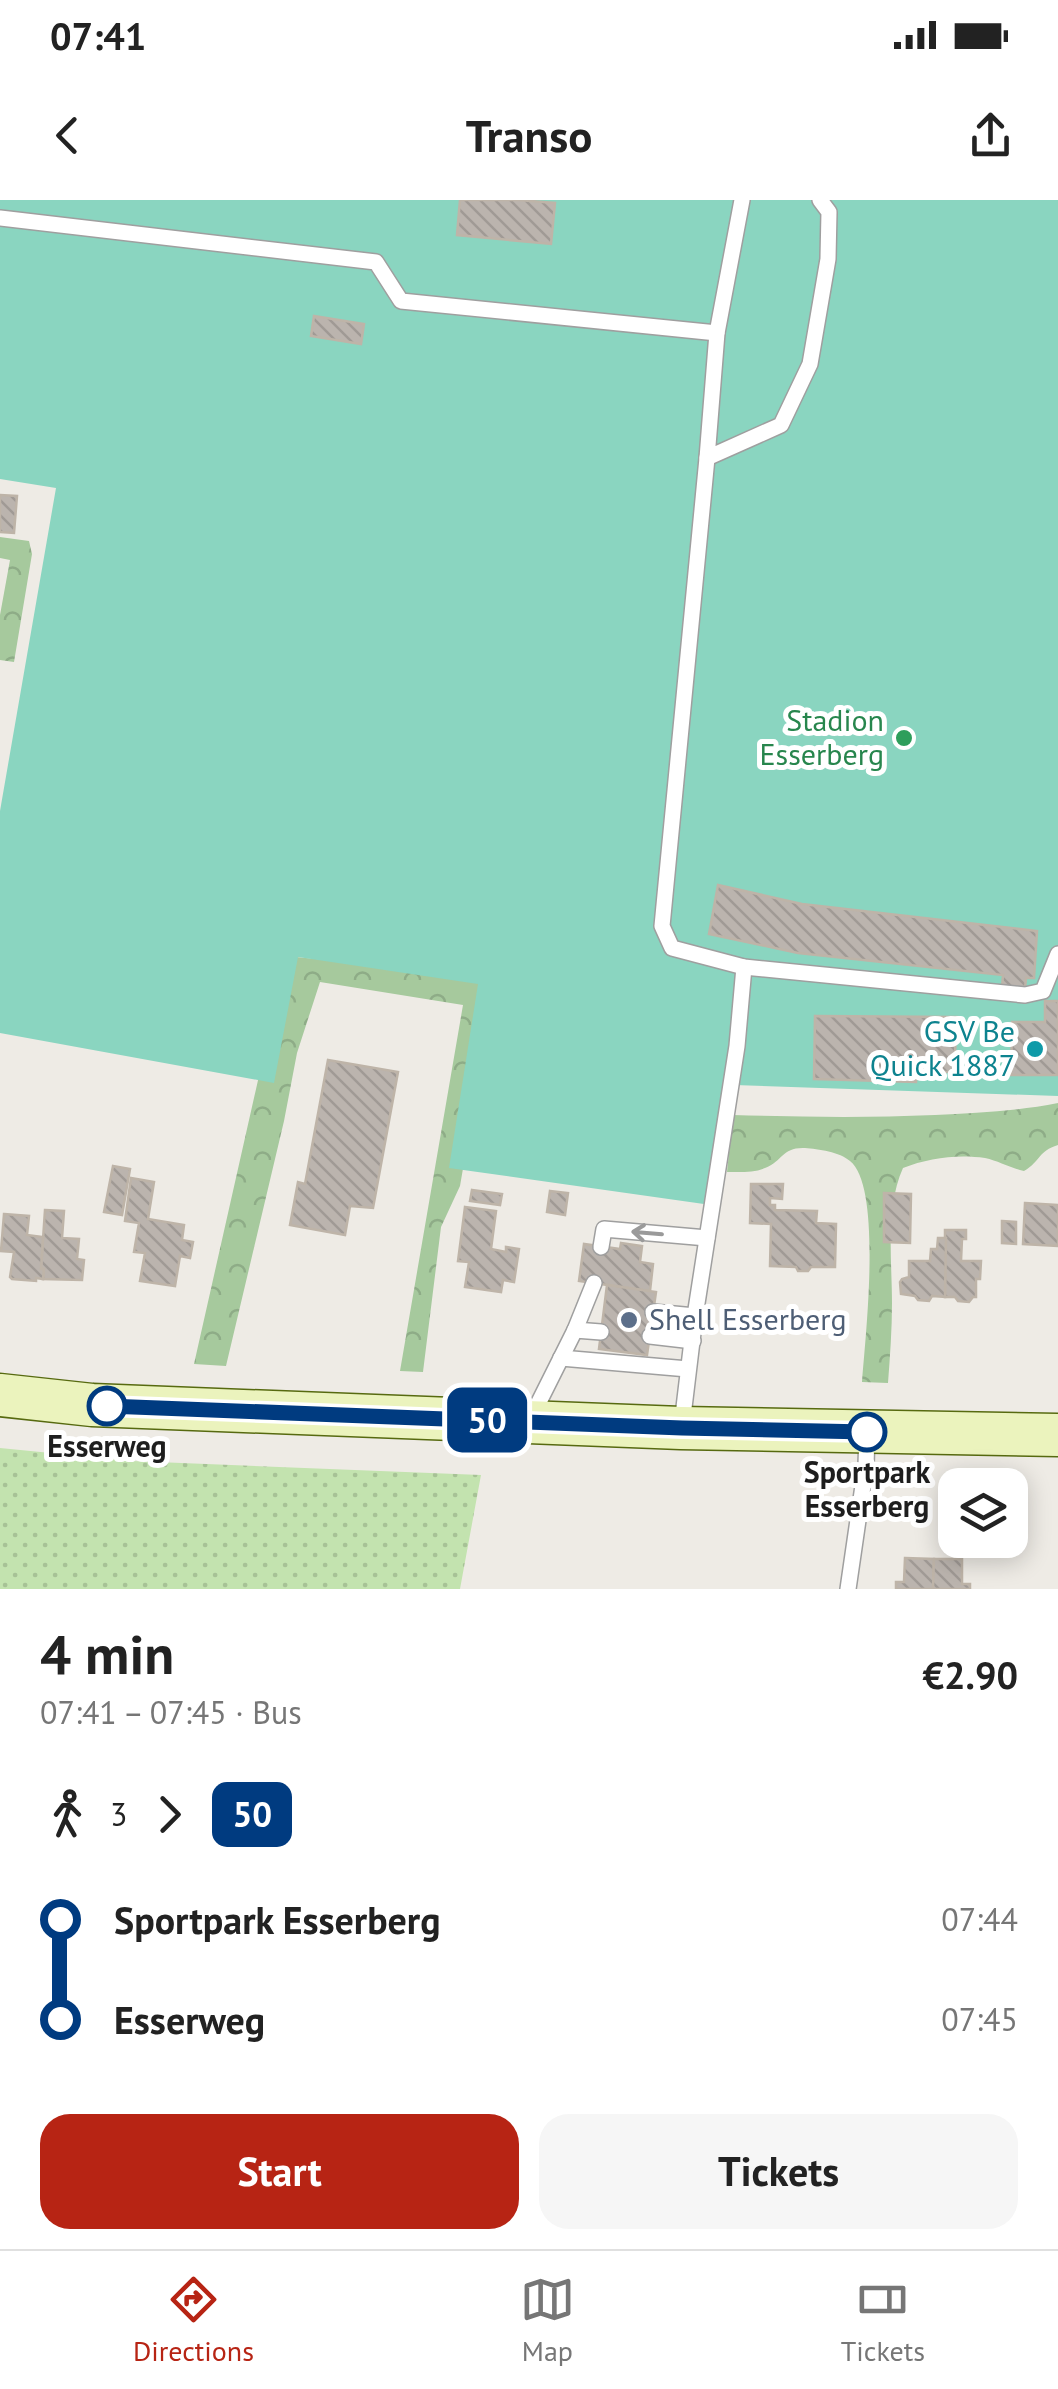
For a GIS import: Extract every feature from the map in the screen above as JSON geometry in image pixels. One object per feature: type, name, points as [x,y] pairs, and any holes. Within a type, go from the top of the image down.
[{"type":"main road","points":[[0,1394],[92,1405],[682,1428],[1058,1435]]},
{"type":"lane","points":[[742,200],[717,333],[662,926],[672,948],[744,967],[1025,995],[1043,992],[1058,954]]},
{"type":"lane","points":[[707,458],[781,425],[810,364],[828,259],[828,212],[820,200]]},
{"type":"lane","points":[[0,218],[376,262],[401,301],[717,333]]},
{"type":"lane","points":[[682,1428],[744,967]]},
{"type":"lane","points":[[601,1247],[604,1229],[707,1238]]},
{"type":"lane","points":[[529,1422],[590,1295],[604,1307]]},
{"type":"lane","points":[[653,1312],[696,1316]]},
{"type":"lane","points":[[575,1330],[601,1332]]},
{"type":"lane","points":[[650,1336],[693,1340]]},
{"type":"lane","points":[[561,1358],[688,1369]]},
{"type":"lane","points":[[848,1589],[867,1432]]},
{"type":"green space","points":[[0,200],[1058,200],[1058,1096],[734,1085],[718,1206],[449,1168],[478,984],[298,957],[274,1083],[0,1033],[0,811],[56,488],[0,479]]},
{"type":"green space","points":[[0,537],[29,541],[32,554],[14,662],[0,660],[0,615],[10,560],[0,558]]},
{"type":"green space","points":[[286,956],[496,977],[460,1186],[441,1227],[423,1372],[400,1371],[463,1005],[320,982],[297,1053],[226,1366],[194,1364]]},
{"type":"green space","points":[[1058,1103],[1058,1145],[1024,1171],[985,1158],[964,1156],[933,1159],[903,1168],[892,1217],[888,1383],[862,1382],[869,1231],[860,1176],[846,1158],[805,1148],[787,1152],[761,1170],[727,1172],[733,1115],[910,1116]]},
{"type":"green space","points":[[0,1448],[132,1461],[481,1475],[460,1589],[0,1589]]},
{"type":"building","points":[[460,200],[555,203],[551,244],[457,235]]},
{"type":"building","points":[[314,316],[364,324],[361,344],[311,336]]},
{"type":"building","points":[[0,495],[17,496],[14,533],[0,532]]},
{"type":"building","points":[[718,885],[802,904],[1037,931],[1034,978],[1026,978],[1025,989],[1002,987],[1003,975],[798,953],[709,934]]},
{"type":"building","name":"GSV Be Quick 1887","points":[[1045,1001],[1058,1001],[1058,1075],[1011,1075],[1012,1022],[1045,1022]]},
{"type":"building","points":[[815,1016],[957,1017],[954,1072],[917,1072],[916,1082],[814,1079]]},
{"type":"building","points":[[328,1060],[398,1072],[373,1208],[350,1206],[345,1235],[290,1225],[298,1182],[305,1184]]},
{"type":"building","points":[[113,1166],[130,1169],[122,1215],[104,1212]]},
{"type":"building","points":[[131,1178],[154,1182],[148,1219],[184,1225],[182,1240],[193,1242],[190,1258],[180,1256],[175,1286],[140,1281],[145,1253],[134,1252],[139,1223],[125,1221]]},
{"type":"building","points":[[751,1184],[783,1184],[782,1199],[770,1198],[775,1210],[817,1211],[816,1223],[836,1224],[835,1267],[798,1271],[796,1267],[770,1266],[771,1224],[750,1223]]},
{"type":"building","points":[[472,1190],[502,1194],[500,1205],[470,1201]]},
{"type":"building","points":[[550,1191],[568,1193],[565,1215],[547,1212]]},
{"type":"building","points":[[884,1193],[911,1194],[910,1243],[884,1242]]},
{"type":"building","points":[[1025,1203],[1058,1205],[1058,1246],[1023,1244]]},
{"type":"building","points":[[465,1207],[496,1211],[491,1249],[519,1249],[514,1282],[503,1280],[501,1292],[465,1287],[469,1262],[458,1261]]},
{"type":"building","points":[[45,1210],[64,1211],[62,1238],[79,1239],[77,1259],[84,1260],[82,1280],[43,1279]]},
{"type":"building","points":[[4,1214],[29,1216],[27,1235],[43,1237],[43,1279],[10,1277],[14,1252],[1,1251]]},
{"type":"building","points":[[1002,1221],[1016,1222],[1016,1244],[1002,1243]]},
{"type":"building","points":[[945,1230],[966,1230],[961,1261],[981,1261],[976,1297],[969,1302],[945,1297]]},
{"type":"building","points":[[938,1238],[946,1238],[945,1297],[932,1296],[929,1301],[901,1294],[900,1282],[909,1277],[909,1261],[930,1261]]},
{"type":"building","points":[[621,1243],[642,1246],[640,1262],[653,1264],[650,1291],[579,1281],[584,1244],[620,1249]]},
{"type":"building","points":[[607,1285],[656,1292],[647,1355],[599,1349]]},
{"type":"building","points":[[905,1558],[934,1559],[933,1589],[896,1589],[896,1582],[904,1582]]},
{"type":"building","points":[[934,1559],[962,1559],[962,1584],[970,1584],[970,1589],[933,1589]]},
{"type":"bus line","name":"50","points":[[107,1406],[867,1432]]},
{"type":"place","name":"Stadion Esserberg","points":[[904,738]]},
{"type":"place","name":"GSV Be Quick 1887","points":[[1035,1049]]},
{"type":"place","name":"Shell Esserberg","points":[[629,1320]]},
{"type":"place","name":"Esserweg","points":[[107,1406]]},
{"type":"place","name":"Sportpark Esserberg","points":[[867,1432]]}]
